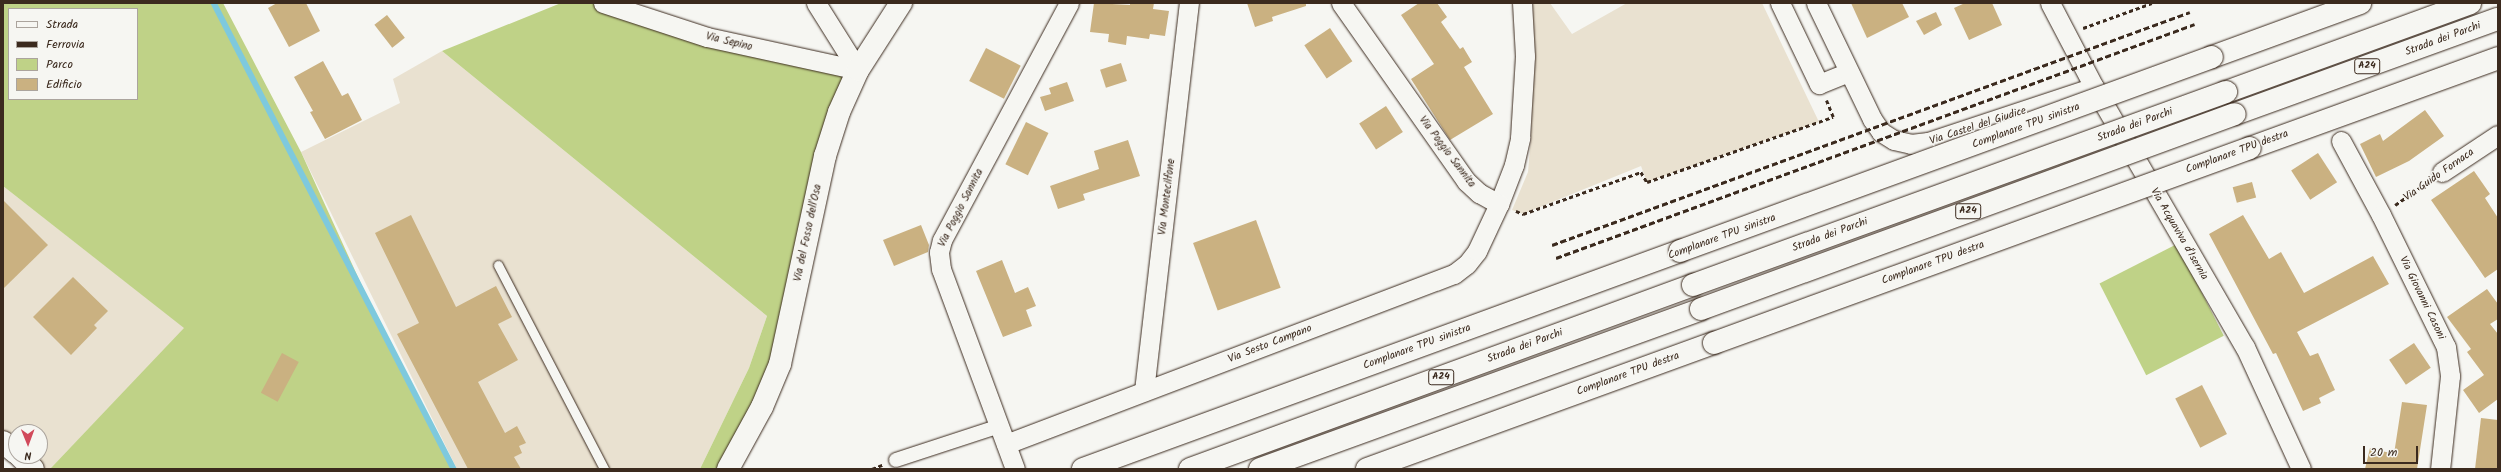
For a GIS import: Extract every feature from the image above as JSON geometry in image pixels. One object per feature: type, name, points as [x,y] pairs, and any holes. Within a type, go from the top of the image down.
[{"type":"main road","name":"Via del Fosso dell'Osa","points":[[728,469],[762,407],[780,364],[825,156],[839,112],[858,70],[900,3]]},
{"type":"main road","name":"Complanare TPU sinistra","points":[[1083,469],[2360,3]]},
{"type":"main road","name":"Strada dei Parchi","points":[[1190,469],[2470,3]]},
{"type":"main road","name":"Strada dei Parchi","points":[[1260,469],[2498,19]]},
{"type":"main road","name":"Complanare TPU destra","points":[[1367,469],[2498,58]]},
{"type":"street","name":"Via Sepino","points":[[603,3],[707,37],[858,70]]},
{"type":"street","points":[[816,3],[858,70]]},
{"type":"street","name":"Via Poggio Sannita","points":[[1015,469],[941,269],[939,252],[944,236],[1069,3]]},
{"type":"street","name":"Via Montecilfone","points":[[1144,391],[1189,3]]},
{"type":"street","name":"Via Poggio Sannita","points":[[1341,3],[1463,177],[1479,193],[1499,204]]},
{"type":"street","points":[[1499,204],[1514,165],[1520,138],[1525,56],[1522,3]]},
{"type":"street","points":[[1780,3],[1819,84],[1849,72]]},
{"type":"street","name":"Via Castel del Giudice","points":[[1816,3],[1849,72],[1881,132],[1894,140],[1910,144],[1928,142],[2094,88]]},
{"type":"street","name":"Via Acquaviva d'Isernia","points":[[2050,3],[2094,88],[2245,347],[2301,469]]},
{"type":"street","name":"Via Guido Fornaca","points":[[2442,172],[2498,135]]},
{"type":"street","name":"Via Giovanni Casoni","points":[[2341,141],[2381,215],[2442,338],[2448,358],[2450,376],[2440,469]]},
{"type":"street","name":"Via Sesto Campano","points":[[1003,435],[1144,391],[1454,274],[1467,264],[1477,251],[1499,204]]},
{"type":"street","points":[[896,460],[1003,435]]},
{"type":"lane","points":[[498,265],[604,469]]},
{"type":"path","points":[[2066,34],[2152,3]]},
{"type":"path","points":[[1523,214],[1641,172],[1647,182],[1833,117],[1819,84]]},
{"type":"path","name":"Via Guido Fornaca","points":[[2381,215],[2442,172]]},
{"type":"shaded area","points":[[1533,3],[1550,3],[1572,34],[1627,3],[1762,3],[1819,122],[1647,182],[1641,166],[1523,214],[1512,210],[1528,172],[1531,136]]},
{"type":"shaded area","points":[[442,51],[767,316],[749,368],[700,469],[457,469],[301,152],[400,103],[393,79]]},
{"type":"shaded area","points":[[3,186],[185,328],[50,469],[33,469],[28,464],[48,464],[48,424],[8,424],[8,446],[3,442]]},
{"type":"green space","points":[[3,3],[223,3],[301,152],[388,343],[454,469],[50,469],[184,328],[3,186]]},
{"type":"green space","points":[[561,3],[608,3],[858,70],[793,307],[728,469],[700,469],[749,368],[767,316],[442,51]]},
{"type":"green space","points":[[2177,244],[2224,336],[2146,375],[2099,283]]},
{"type":"building","points":[[277,3],[306,3],[320,31],[289,47],[268,8]]},
{"type":"building","points":[[1094,3],[1130,5],[1130,3],[1154,3],[1153,9],[1169,11],[1165,36],[1150,34],[1149,39],[1127,36],[1126,45],[1108,42],[1109,34],[1090,32]]},
{"type":"building","points":[[1247,3],[1306,3],[1306,6],[1272,17],[1273,21],[1255,27]]},
{"type":"building","points":[[1419,3],[1437,3],[1447,17],[1441,22],[1460,49],[1463,47],[1472,62],[1464,67],[1493,114],[1450,140],[1411,79],[1434,64],[1401,15]]},
{"type":"building","points":[[1851,3],[1902,3],[1909,17],[1867,38]]},
{"type":"building","points":[[1965,3],[1992,3],[2002,25],[1969,40],[1954,8]]},
{"type":"building","points":[[1936,12],[1942,25],[1924,35],[1916,21]]},
{"type":"building","points":[[387,15],[405,38],[392,48],[374,25]]},
{"type":"building","points":[[1330,28],[1352,61],[1327,78],[1304,45]]},
{"type":"building","points":[[986,48],[1021,66],[1004,99],[969,81]]},
{"type":"building","points":[[323,61],[342,96],[348,93],[362,120],[325,139],[310,112],[313,111],[294,77]]},
{"type":"building","points":[[1121,63],[1127,81],[1106,88],[1100,70]]},
{"type":"building","points":[[1067,82],[1074,101],[1045,111],[1040,97],[1051,94],[1049,88]]},
{"type":"building","points":[[1386,106],[1403,132],[1376,149],[1359,123]]},
{"type":"building","points":[[2425,110],[2444,136],[2409,161],[2376,177],[2360,144],[2380,134],[2383,141]]},
{"type":"building","points":[[1026,122],[1048,133],[1028,175],[1005,164]]},
{"type":"building","points":[[1128,140],[1140,176],[1083,194],[1085,200],[1058,209],[1050,186],[1099,169],[1094,151]]},
{"type":"building","points":[[2318,153],[2337,182],[2310,200],[2291,170]]},
{"type":"building","points":[[2474,171],[2490,194],[2485,198],[2498,218],[2498,269],[2485,278],[2431,200]]},
{"type":"building","points":[[2252,182],[2256,197],[2237,203],[2233,187]]},
{"type":"building","points":[[3,200],[48,245],[3,289]]},
{"type":"building","points":[[411,215],[456,307],[496,286],[512,317],[498,324],[518,360],[478,382],[505,433],[517,426],[526,443],[519,446],[522,453],[514,457],[521,469],[468,469],[397,334],[419,323],[375,233]]},
{"type":"building","points":[[2243,215],[2269,259],[2281,252],[2304,293],[2373,256],[2389,284],[2297,332],[2310,356],[2318,353],[2335,390],[2319,398],[2321,403],[2303,411],[2276,353],[2273,354],[2209,234]]},
{"type":"building","points":[[1256,220],[1281,288],[1218,311],[1193,243]]},
{"type":"building","points":[[921,225],[929,245],[928,252],[894,266],[883,240]]},
{"type":"building","points":[[1002,260],[1015,293],[1028,287],[1036,306],[1026,310],[1032,326],[1003,337],[976,271]]},
{"type":"building","points":[[73,277],[108,311],[94,325],[97,328],[71,355],[33,317]]},
{"type":"building","points":[[2487,289],[2498,304],[2498,319],[2490,324],[2498,334],[2498,399],[2479,413],[2463,390],[2484,375],[2467,352],[2471,349],[2447,317]]},
{"type":"building","points":[[2414,343],[2431,368],[2406,385],[2389,360]]},
{"type":"building","points":[[282,353],[299,362],[278,402],[261,393]]},
{"type":"building","points":[[2202,385],[2227,434],[2200,448],[2175,399]]},
{"type":"building","points":[[2402,402],[2427,405],[2417,469],[2365,469],[2370,448],[2394,454]]},
{"type":"building","points":[[2481,418],[2498,420],[2498,469],[2475,469]]},
{"type":"waterway","points":[[214,3],[454,469]]},
{"type":"railway","points":[[1552,245],[2190,12]]},
{"type":"railway","points":[[1556,258],[2195,24]]}]
